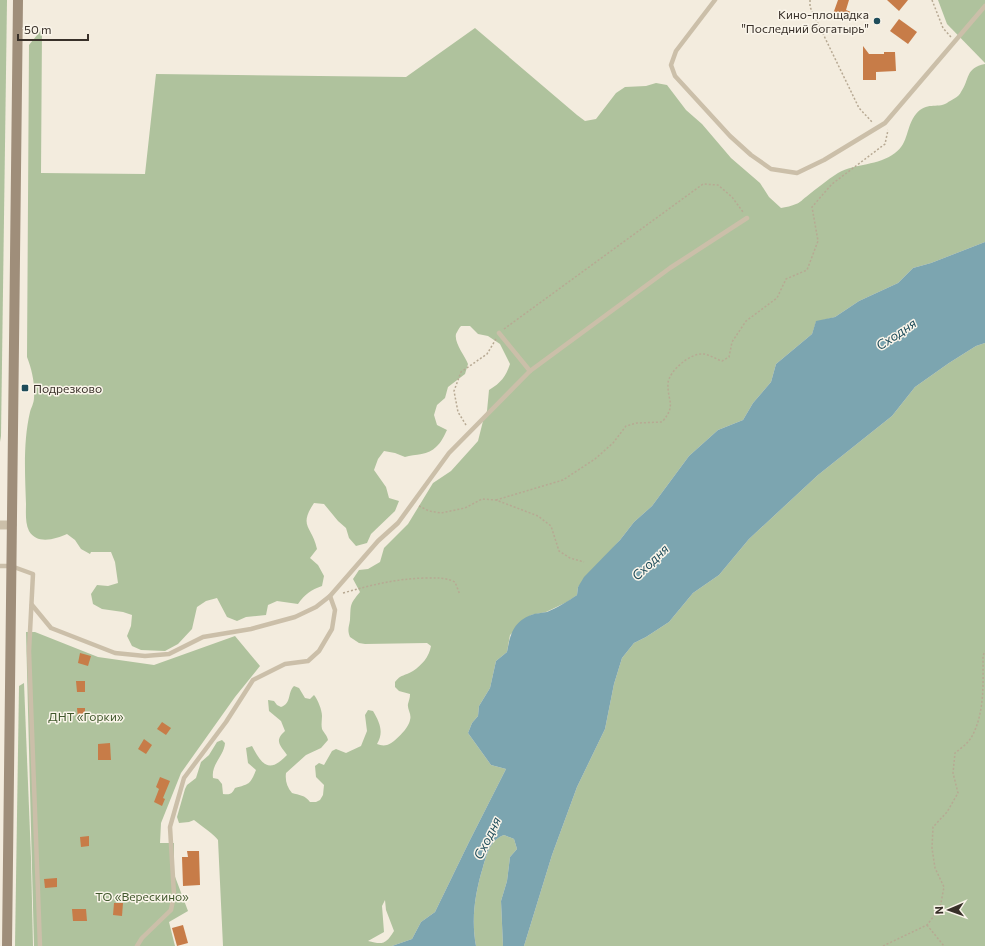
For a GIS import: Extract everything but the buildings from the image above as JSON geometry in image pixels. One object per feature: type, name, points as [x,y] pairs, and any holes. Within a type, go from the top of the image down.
[{"type":"main road","points":[[7,946],[18,0]]},
{"type":"street","points":[[0,525],[12,525]]},
{"type":"lane","points":[[715,0],[676,51],[671,65],[675,76],[730,136],[750,155],[771,169],[797,173],[824,160],[885,123],[985,6]]},
{"type":"lane","points":[[32,605],[51,628],[115,653],[145,656],[169,654],[203,637],[251,628],[295,617],[316,607],[330,596],[378,541],[398,523],[449,453],[530,371],[670,268],[747,218]]},
{"type":"lane","points":[[499,333],[530,371]]},
{"type":"lane","points":[[0,566],[11,566],[33,574],[29,651],[40,946]]},
{"type":"lane","points":[[136,946],[142,938],[171,910],[174,895],[170,827],[184,778],[226,722],[253,680],[285,664],[308,661],[319,651],[332,629],[335,610],[330,596]]},
{"type":"path","points":[[810,0],[810,7],[859,108],[878,128]]},
{"type":"path","points":[[932,0],[943,28],[955,42]]},
{"type":"path","points":[[496,500],[563,480],[594,459],[613,443],[626,426],[637,423],[662,422],[669,414],[671,405],[668,383],[674,370],[694,355],[704,354],[722,361],[730,357],[732,342],[746,321],[777,298],[786,279],[807,270],[818,241],[812,207],[832,184],[885,144],[892,116]]},
{"type":"path","points":[[470,432],[458,412],[454,392],[461,372],[488,354],[499,333],[703,184],[718,185],[732,197],[747,218]]},
{"type":"path","points":[[412,503],[429,511],[442,512],[465,508],[482,499],[496,500],[538,516],[551,526],[559,550],[570,558],[584,562]]},
{"type":"path","points":[[330,596],[382,582],[418,578],[446,578],[455,582],[460,595]]},
{"type":"path","points":[[883,946],[927,925],[940,908],[944,887],[935,868],[932,848],[933,827],[947,812],[958,793],[953,773],[955,753],[970,739],[980,720],[983,699],[983,656],[985,651]]},
{"type":"path","points":[[927,925],[944,946]]},
{"type":"green space","points":[[0,0],[7,0],[0,442]]},
{"type":"green space","points":[[938,0],[985,0],[985,63],[947,24]]},
{"type":"green space","points":[[475,28],[585,121],[596,119],[616,93],[625,87],[646,86],[656,83],[667,85],[686,110],[702,124],[731,158],[760,183],[769,197],[781,208],[799,203],[838,173],[852,167],[881,160],[895,153],[903,144],[910,124],[920,110],[928,106],[943,105],[957,97],[964,87],[971,71],[974,68],[985,64],[985,242],[931,263],[913,268],[898,283],[859,301],[835,317],[816,322],[812,334],[776,364],[771,382],[753,403],[743,420],[718,430],[689,456],[652,506],[634,522],[578,587],[577,595],[567,602],[546,612],[531,615],[510,635],[507,652],[496,661],[490,688],[479,706],[478,716],[472,723],[468,733],[491,765],[506,769],[435,912],[421,922],[412,939],[392,946],[223,946],[218,840],[194,820],[179,823],[177,817],[185,789],[187,785],[196,778],[201,762],[209,755],[217,742],[222,740],[225,743],[224,748],[214,768],[213,778],[218,779],[222,784],[223,794],[230,794],[235,788],[246,785],[252,779],[256,770],[248,763],[246,748],[252,746],[259,758],[266,765],[271,766],[281,761],[287,755],[279,743],[282,734],[285,731],[281,721],[269,711],[268,700],[274,701],[281,707],[287,703],[294,686],[299,688],[305,698],[310,699],[314,695],[320,705],[322,729],[328,740],[321,748],[306,755],[286,773],[287,784],[292,793],[304,797],[310,802],[320,800],[323,795],[324,785],[316,777],[315,766],[319,763],[324,765],[332,751],[336,749],[346,753],[361,746],[367,731],[365,715],[368,710],[373,711],[378,720],[381,731],[377,744],[390,744],[404,731],[410,718],[408,706],[410,694],[399,691],[395,687],[395,682],[399,678],[413,671],[422,663],[429,654],[431,646],[427,643],[365,644],[359,643],[350,637],[348,630],[351,605],[360,592],[353,579],[359,570],[368,569],[380,562],[384,548],[408,524],[433,483],[451,471],[478,441],[487,411],[489,390],[497,385],[502,379],[510,364],[500,344],[488,336],[478,334],[470,326],[460,327],[456,334],[456,338],[468,364],[465,374],[448,387],[445,398],[437,405],[434,415],[437,425],[447,430],[442,439],[430,452],[405,457],[384,451],[378,459],[374,470],[386,487],[389,498],[399,501],[395,511],[371,534],[367,543],[356,546],[349,538],[346,528],[324,504],[314,503],[309,511],[307,522],[317,549],[310,558],[318,565],[324,576],[322,586],[308,593],[298,604],[277,601],[268,605],[266,615],[246,617],[237,621],[227,617],[217,598],[206,601],[197,607],[192,629],[178,644],[165,651],[141,650],[132,646],[127,636],[131,626],[132,615],[102,609],[93,604],[91,594],[97,585],[108,586],[118,583],[115,562],[111,552],[91,552],[90,554],[81,549],[75,540],[67,534],[58,538],[47,540],[37,538],[32,535],[27,525],[25,446],[30,412],[34,402],[33,377],[27,357],[29,45],[42,29],[41,173],[145,174],[156,74],[406,77]],"holes":[[[385,900],[386,910],[394,931],[389,939],[384,942],[377,943],[368,941],[384,932],[382,906]]]},
{"type":"green space","points":[[985,343],[985,946],[524,946],[552,855],[577,787],[605,729],[614,684],[622,658],[634,643],[669,622],[693,593],[719,575],[749,539],[818,475],[892,416],[915,387],[976,346]]},
{"type":"green space","points":[[26,632],[35,632],[98,657],[154,665],[235,636],[260,666],[235,697],[181,773],[161,823],[160,843],[174,843],[174,874],[188,911],[169,922],[175,946],[34,946]]},
{"type":"green space","points":[[24,683],[33,946],[15,946],[19,686]]},
{"type":"green space","points":[[504,835],[514,839],[517,849],[510,857],[507,881],[501,901],[503,946],[476,946],[474,916],[480,877],[492,844],[499,837]]},
{"type":"water","name":"Сходня","points":[[985,242],[985,343],[976,346],[915,387],[892,416],[818,475],[749,539],[719,575],[693,593],[669,622],[634,643],[622,658],[614,684],[605,729],[577,787],[552,855],[524,946],[503,946],[501,901],[507,881],[510,857],[517,849],[514,839],[504,835],[495,840],[492,844],[480,877],[474,916],[476,946],[392,946],[412,939],[421,922],[435,912],[506,769],[491,765],[468,733],[472,723],[478,716],[479,706],[490,688],[496,661],[507,652],[509,640],[516,625],[533,614],[547,612],[577,595],[578,587],[584,577],[620,540],[634,522],[652,506],[689,456],[718,430],[743,420],[753,403],[771,382],[776,364],[812,334],[816,321],[835,317],[859,301],[898,283],[913,268],[931,263]]},
{"type":"place","name":"Кино-площадка \"Последний богатырь\"","points":[[877,21]]},
{"type":"place","name":"Подрезково","points":[[25,388]]},
{"type":"park label","name":"ДНТ «Горки»","points":[[86,716]]},
{"type":"park label","name":"ТО «Верескино»","points":[[142,896]]}]
